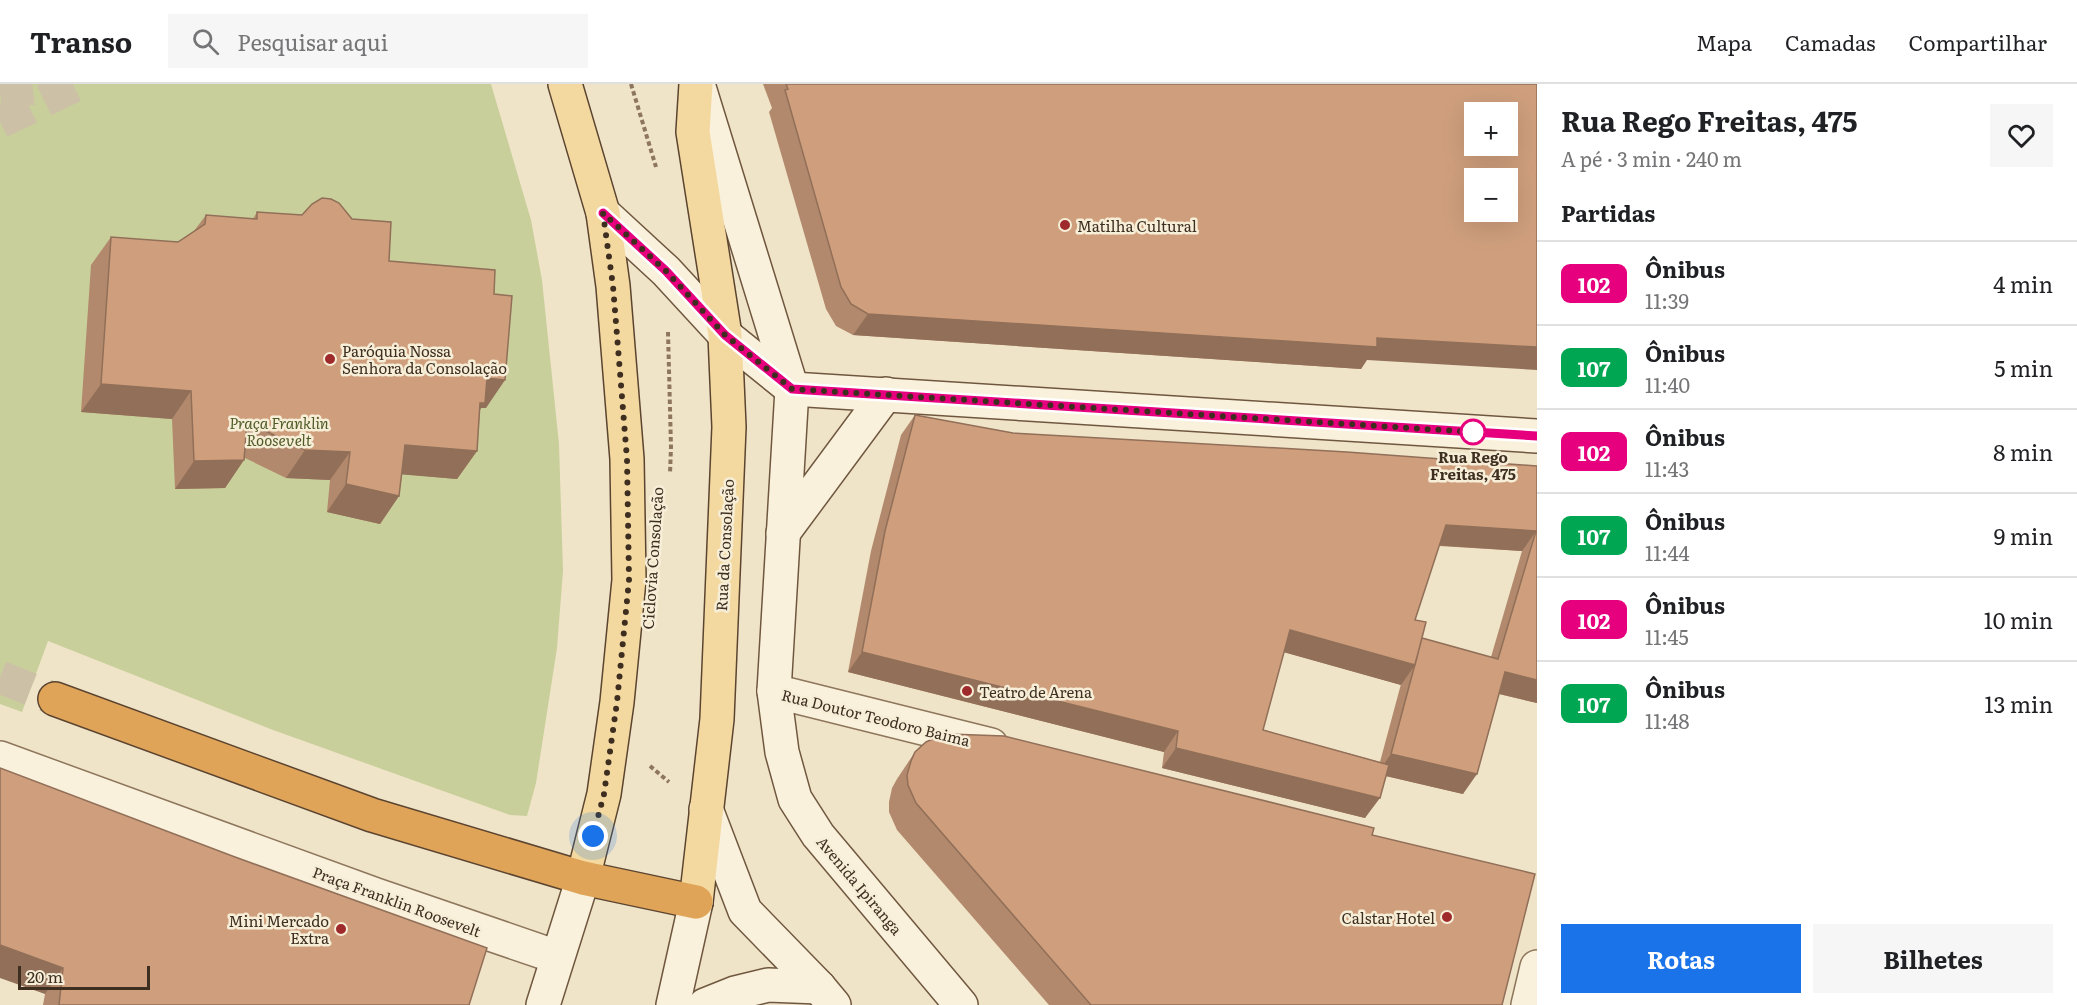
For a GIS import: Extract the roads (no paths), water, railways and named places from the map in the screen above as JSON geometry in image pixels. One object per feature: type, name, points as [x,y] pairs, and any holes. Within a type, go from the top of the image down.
[{"type":"highway","points":[[55,699],[372,815],[583,878],[696,902]]},
{"type":"main road","points":[[565,84],[603,213],[613,286],[627,459],[629,580],[617,702],[604,794],[583,878]]},
{"type":"main road","name":"Rua da Consolação","points":[[696,902],[717,719],[729,427],[725,335],[693,132],[697,84]]},
{"type":"street","name":"Rua da Consolação","points":[[697,84],[792,389],[774,692],[782,752]]},
{"type":"street","points":[[603,213],[666,271],[725,335],[792,389],[1537,436]]},
{"type":"street","points":[[783,533],[886,394]]},
{"type":"street","name":"Rua Doutor Teodoro Baima","points":[[774,692],[1015,751]]},
{"type":"street","name":"Avenida Ipiranga","points":[[782,752],[795,799],[818,835],[961,1005]]},
{"type":"street","name":"Praça Franklin Roosevelt","points":[[0,758],[365,891],[557,957]]},
{"type":"street","points":[[706,809],[745,911],[826,996]]},
{"type":"street","points":[[543,1005],[583,878]]},
{"type":"street","name":"Rua da Consolação","points":[[673,1005],[696,902]]},
{"type":"street","points":[[1528,1005],[1537,967]]},
{"type":"street","points":[[705,1005],[735,993],[768,986],[826,996]]},
{"type":"tunnel","points":[[0,122],[78,84]]},
{"type":"tunnel","points":[[0,92],[55,86]]},
{"type":"tunnel","points":[[0,677],[55,699]]},
{"type":"place","name":"Matilha Cultural","points":[[1065,225]]},
{"type":"place","name":"Paróquia Nossa Senhora da Consolação","points":[[330,359]]},
{"type":"place","name":"Rua Rego Freitas, 475","points":[[1473,432]]},
{"type":"place","name":"Teatro de Arena","points":[[967,691]]},
{"type":"place","name":"Calstar Hotel","points":[[1447,917]]},
{"type":"place","name":"Mini Mercado Extra","points":[[341,929]]}]
